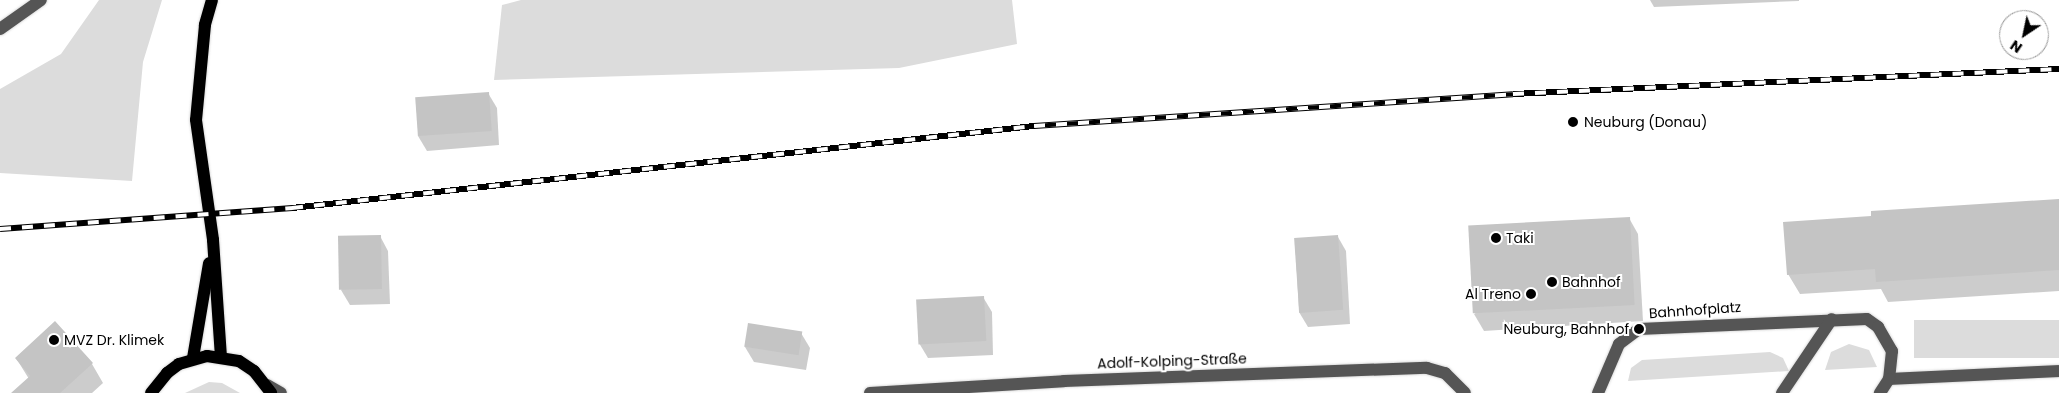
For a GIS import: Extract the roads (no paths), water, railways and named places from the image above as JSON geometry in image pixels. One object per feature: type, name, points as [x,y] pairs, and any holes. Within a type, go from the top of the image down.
[{"type":"main road","points":[[212,0],[205,25],[196,120],[213,240],[221,356]]},
{"type":"main road","points":[[193,358],[213,240]]},
{"type":"main road","points":[[151,393],[167,372],[193,358],[221,356],[239,362],[269,389]]},
{"type":"street","points":[[0,29],[42,0]]},
{"type":"street","name":"Bahnhofplatz","points":[[1598,393],[1619,344],[1639,329],[1867,318],[1878,327],[1892,351],[1889,379],[1880,393]]},
{"type":"street","points":[[1782,393],[1832,319]]},
{"type":"street","name":"Adolf-Kolping-Straße","points":[[870,393],[1074,380],[1427,368],[1445,373],[1465,393]]},
{"type":"street","points":[[1889,379],[2059,371]]},
{"type":"street","points":[[269,389],[281,393]]},
{"type":"railway","points":[[0,229],[292,208],[1034,126],[1513,94],[2059,69]]},
{"type":"place","name":"Neuburg (Donau)","points":[[1573,122]]},
{"type":"place","name":"Taki","points":[[1496,238]]},
{"type":"place","name":"Bahnhof","points":[[1552,282]]},
{"type":"place","name":"Al Treno","points":[[1531,294]]},
{"type":"place","name":"Neuburg, Bahnhof","points":[[1639,329]]},
{"type":"place","name":"MVZ Dr. Klimek","points":[[54,340]]}]
